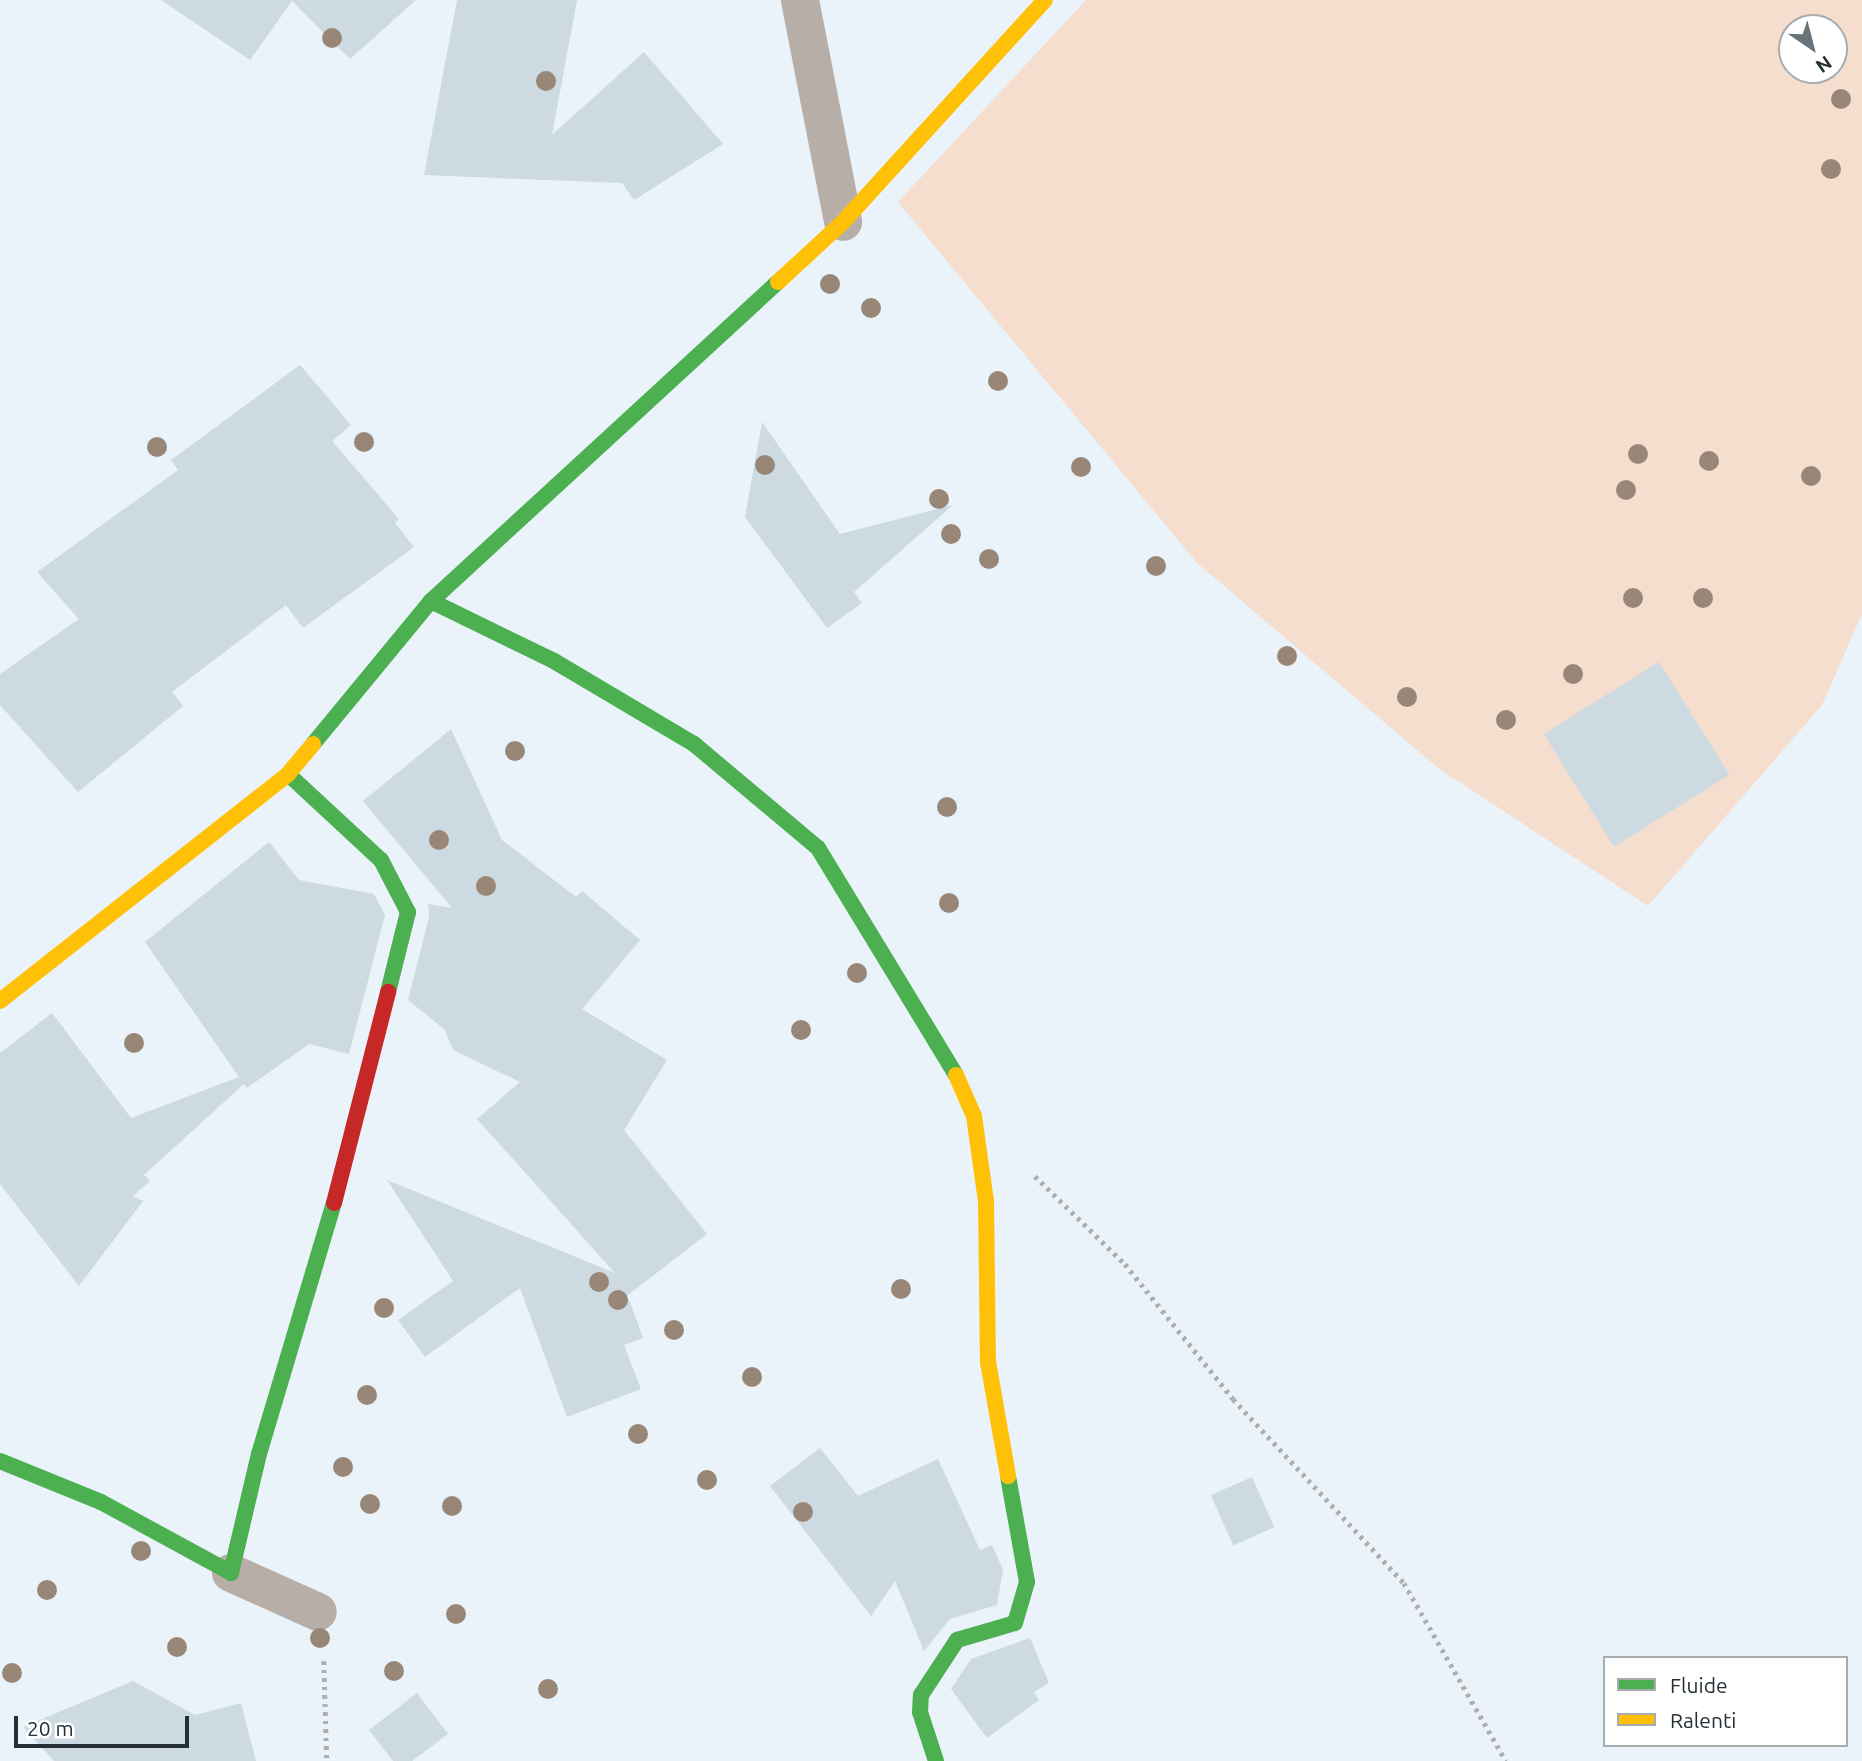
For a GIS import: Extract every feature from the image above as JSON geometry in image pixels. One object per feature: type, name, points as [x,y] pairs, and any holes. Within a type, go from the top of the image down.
[{"type":"street","points":[[800,0],[843,222]]},
{"type":"street","points":[[0,1001],[288,774],[431,601],[843,222],[1045,0]]},
{"type":"street","points":[[431,601],[554,660],[694,744],[818,848],[974,1116],[986,1201],[988,1362],[1027,1582],[1016,1623],[957,1640],[921,1695],[920,1712],[936,1761]]},
{"type":"street","points":[[231,1573],[259,1454],[325,1240],[408,912],[381,860],[288,774]]},
{"type":"street","points":[[0,1461],[101,1502],[231,1573],[318,1612]]},
{"type":"path","points":[[1031,1172],[1125,1264],[1233,1399],[1404,1583],[1506,1761]]},
{"type":"path","points":[[318,1612],[327,1679],[327,1761]]},
{"type":"shaded area","points":[[1086,0],[1862,0],[1862,614],[1822,705],[1648,906],[1438,768],[1197,563],[898,202]]},
{"type":"building","points":[[161,0],[416,0],[350,59],[292,1],[250,60]]},
{"type":"building","points":[[457,0],[577,0],[552,135],[644,52],[723,144],[634,200],[622,183],[424,175]]},
{"type":"building","points":[[300,365],[351,425],[332,441],[399,519],[395,523],[414,547],[303,628],[286,605],[172,692],[183,706],[78,792],[0,705],[0,674],[79,619],[37,572],[178,470],[171,460]]},
{"type":"building","points":[[762,422],[840,534],[953,505],[854,592],[862,603],[827,628],[745,517]]},
{"type":"building","points":[[1659,662],[1729,775],[1614,847],[1544,734]]},
{"type":"building","points":[[451,729],[502,840],[576,897],[582,891],[640,940],[582,1009],[667,1060],[624,1130],[707,1234],[623,1299],[629,1299],[643,1338],[624,1345],[641,1389],[567,1417],[520,1288],[425,1357],[398,1320],[453,1281],[387,1180],[615,1273],[477,1119],[520,1082],[453,1050],[445,1030],[408,1000],[429,917],[428,904],[452,908],[363,801]]},
{"type":"building","points":[[269,842],[299,880],[374,894],[385,915],[349,1054],[309,1044],[247,1088],[244,1084],[144,1175],[150,1181],[133,1196],[143,1201],[79,1286],[0,1184],[0,1053],[52,1013],[131,1118],[239,1077],[145,942]]},
{"type":"building","points":[[820,1448],[858,1496],[938,1459],[980,1550],[992,1545],[1003,1570],[997,1605],[950,1619],[924,1651],[895,1581],[871,1616],[770,1486]]},
{"type":"building","points":[[1252,1477],[1274,1527],[1233,1546],[1211,1495]]},
{"type":"building","points":[[1030,1638],[1049,1683],[1034,1692],[1039,1700],[987,1738],[951,1689],[971,1659]]},
{"type":"building","points":[[133,1681],[195,1715],[241,1703],[256,1761],[54,1761],[23,1727]]},
{"type":"building","points":[[417,1693],[448,1734],[412,1761],[393,1761],[369,1730]]},
{"type":"traffic: fast","points":[[313,744],[431,601],[778,282]]},
{"type":"traffic: fast","points":[[431,601],[554,661],[694,744],[818,848],[956,1075]]},
{"type":"traffic: fast","points":[[288,774],[381,860],[408,912],[388,992]]},
{"type":"traffic: fast","points":[[0,1461],[101,1502],[231,1573],[259,1454],[334,1203]]},
{"type":"traffic: fast","points":[[936,1761],[920,1712],[921,1695],[957,1640],[1015,1623],[1027,1582],[1008,1476]]},
{"type":"traffic: slow","points":[[778,282],[843,222],[1045,0]]},
{"type":"traffic: slow","points":[[0,1001],[288,774],[313,744]]},
{"type":"traffic: slow","points":[[956,1075],[974,1116],[986,1201],[988,1362],[1008,1476]]},
{"type":"traffic: jam","points":[[334,1203],[388,992]]}]
